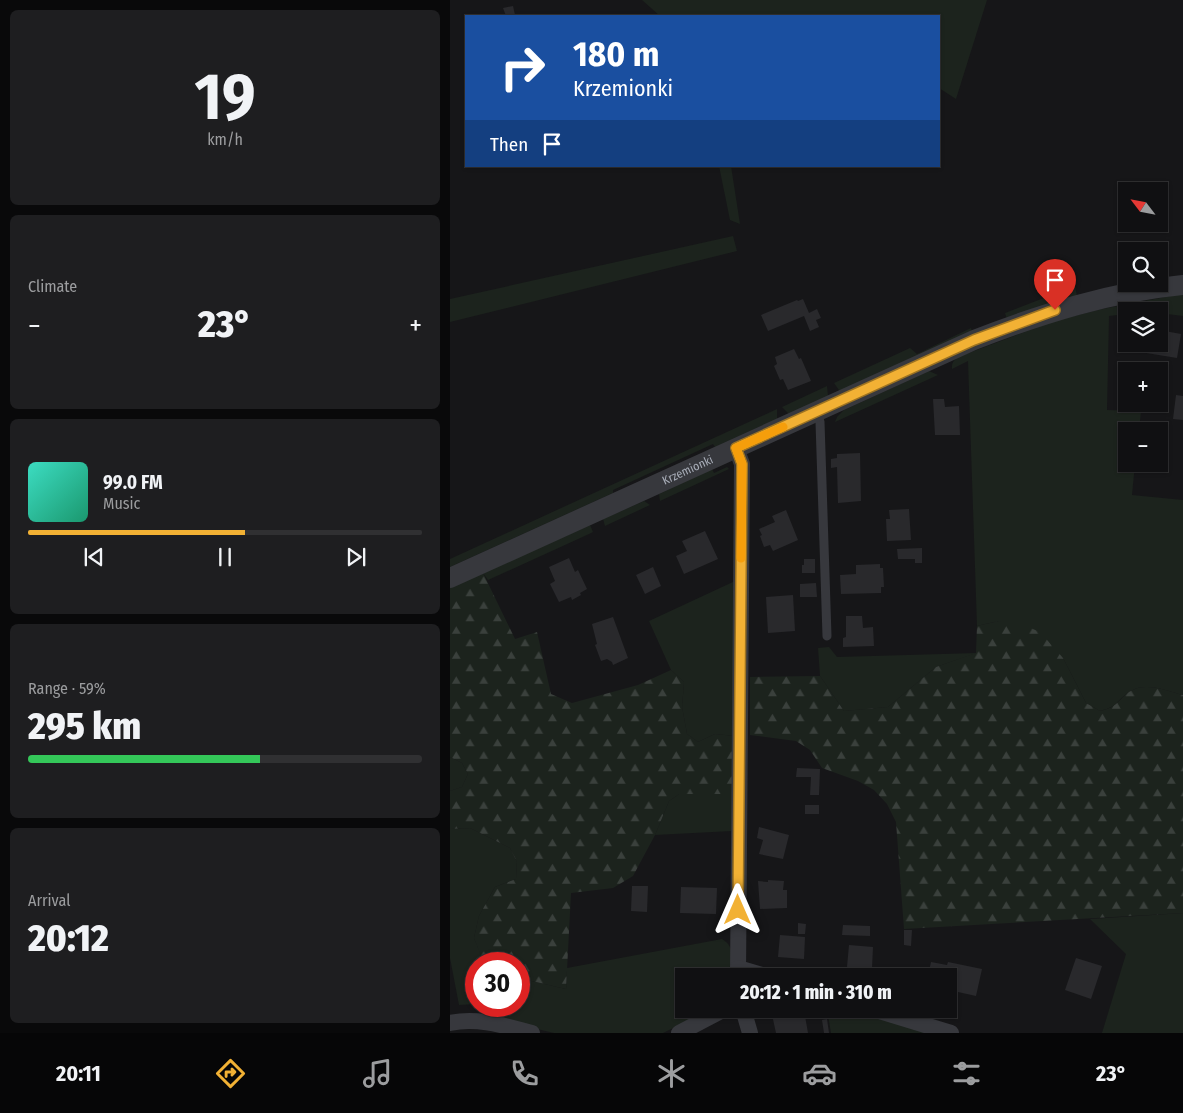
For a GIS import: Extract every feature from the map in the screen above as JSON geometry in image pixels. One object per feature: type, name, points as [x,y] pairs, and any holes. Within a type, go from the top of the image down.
[{"type":"street","name":"Krzemionki","points":[[450,578],[974,340],[1037,316],[1073,305],[1183,285]]},
{"type":"street","points":[[736,448],[742,464],[738,968]]},
{"type":"street","points":[[678,1033],[707,1018]]},
{"type":"street","points":[[746,1018],[750,1033]]},
{"type":"street","points":[[902,1018],[946,1032]]},
{"type":"street","points":[[450,1023],[471,1020],[532,1033]]},
{"type":"lane","points":[[817,412],[820,422],[827,636]]},
{"type":"green space","points":[[642,0],[987,0],[956,99],[940,89],[940,15],[659,15]]},
{"type":"green space","points":[[719,167],[731,167],[740,224],[730,220]]},
{"type":"green space","points":[[733,236],[737,251],[450,322],[450,299]]},
{"type":"green space","points":[[1075,286],[1077,296],[1007,319],[1005,313]]},
{"type":"green space","points":[[1183,295],[1183,316],[1168,314],[1168,302],[1139,302]]},
{"type":"green space","points":[[1118,306],[1118,315],[1109,316],[1107,410],[1141,412],[1140,422],[1118,422],[1118,472],[1134,472],[1132,495],[1183,500],[1183,695],[1156,688],[1142,687],[1129,692],[1114,705],[1100,711],[1086,703],[1063,658],[999,621],[977,626],[968,361],[952,369],[952,366],[956,359],[966,354],[1054,321]]},
{"type":"green space","points":[[971,328],[972,332],[842,392],[834,383],[910,348],[917,354]]},
{"type":"green space","points":[[929,371],[938,375],[835,422],[844,410]]},
{"type":"green space","points":[[827,386],[828,396],[790,415],[782,407]]},
{"type":"green space","points":[[777,409],[777,419],[715,447],[713,444],[613,490],[613,493],[450,567],[450,559]]},
{"type":"green space","points":[[727,467],[729,469],[660,501],[659,494],[712,469],[714,473]]},
{"type":"green space","points":[[644,501],[650,505],[605,526],[603,519]]},
{"type":"green space","points":[[590,525],[593,532],[488,580],[483,573]]},
{"type":"green space","points":[[483,573],[515,639],[537,632],[551,694],[572,703],[638,685],[671,670],[684,682],[682,707],[687,734],[698,742],[715,734],[734,736],[733,794],[679,794],[669,801],[655,835],[633,876],[613,888],[571,893],[566,989],[530,981],[530,952],[480,952],[474,938],[479,916],[495,887],[516,879],[517,862],[510,848],[470,828],[450,829],[450,791],[462,787],[468,774],[462,763],[450,757],[450,587]]},
{"type":"green space","points":[[735,581],[734,736],[715,734],[698,742],[687,734],[682,707],[684,682],[671,670],[649,621]]},
{"type":"green space","points":[[999,621],[1021,624],[1040,632],[1063,658],[1086,703],[1100,711],[1114,706],[1129,692],[1142,687],[1156,688],[1183,695],[1183,913],[904,929],[896,822],[887,804],[874,790],[858,781],[822,768],[810,750],[796,741],[750,735],[750,677],[820,676],[844,711],[888,707],[936,667],[976,653],[977,626]]},
{"type":"green space","points":[[829,647],[837,657],[977,653],[936,667],[888,707],[844,711],[820,676],[818,648]]},
{"type":"green space","points":[[450,757],[462,763],[468,774],[462,787],[450,791]]},
{"type":"green space","points":[[679,794],[733,794],[732,831],[655,835],[669,801]]},
{"type":"green space","points":[[470,828],[510,848],[517,862],[516,879],[495,887],[479,916],[474,938],[480,952],[465,952],[465,1005],[459,1005],[450,958],[450,829]]},
{"type":"green space","points":[[1183,913],[1183,1033],[1102,1033],[1126,954],[1090,919]]},
{"type":"green space","points":[[722,939],[729,946],[732,954],[730,968],[675,968],[675,1018],[694,1018],[663,1033],[554,1033],[489,1017],[530,1017],[530,981],[566,989],[567,968]]},
{"type":"green space","points":[[828,1018],[881,1018],[929,1033],[831,1033]]},
{"type":"building","points":[[513,6],[515,15],[506,15],[503,8]]},
{"type":"building","points":[[803,299],[809,313],[817,309],[821,318],[816,320],[819,327],[810,331],[804,316],[768,331],[761,315]]},
{"type":"building","points":[[1168,332],[1181,334],[1177,358],[1140,352],[1168,352]]},
{"type":"building","points":[[794,349],[799,359],[801,358],[811,381],[788,390],[783,379],[780,380],[774,366],[777,364],[775,357]]},
{"type":"building","points":[[1176,395],[1183,396],[1183,420],[1173,419]]},
{"type":"building","points":[[933,399],[944,399],[945,407],[959,406],[960,435],[935,435]]},
{"type":"building","points":[[860,453],[861,501],[838,503],[837,467],[831,468],[831,459],[837,458],[837,454]]},
{"type":"building","points":[[909,509],[911,540],[887,541],[886,519],[890,519],[889,510]]},
{"type":"building","points":[[786,510],[798,540],[773,551],[770,545],[764,547],[759,529],[775,522],[772,516]]},
{"type":"building","points":[[705,531],[718,559],[684,574],[676,556],[687,551],[682,541]]},
{"type":"building","points":[[922,548],[922,563],[915,563],[915,559],[898,559],[897,549]]},
{"type":"building","points":[[569,558],[575,572],[578,570],[587,589],[572,600],[571,597],[559,602],[550,584],[555,581],[549,567]]},
{"type":"building","points":[[804,559],[815,559],[815,573],[802,573]]},
{"type":"building","points":[[880,564],[880,568],[883,568],[884,587],[881,587],[881,593],[841,594],[840,575],[856,574],[856,565]]},
{"type":"building","points":[[653,567],[661,586],[645,594],[636,575]]},
{"type":"building","points":[[816,583],[817,597],[800,597],[800,584]]},
{"type":"building","points":[[793,595],[795,631],[768,633],[766,597]]},
{"type":"building","points":[[846,616],[862,616],[863,628],[873,627],[874,646],[843,647],[843,638],[846,637]]},
{"type":"building","points":[[613,617],[628,658],[613,665],[607,659],[601,661],[595,645],[597,644],[592,624]]},
{"type":"building","points":[[797,768],[820,769],[819,795],[810,795],[811,777],[796,777]]},
{"type":"building","points":[[805,805],[819,805],[819,814],[805,814]]},
{"type":"building","points":[[759,827],[789,835],[783,859],[759,854],[763,840],[757,838]]},
{"type":"building","points":[[768,880],[784,881],[783,890],[787,890],[787,908],[760,909],[758,881],[768,882]]},
{"type":"building","points":[[632,886],[648,886],[647,912],[631,911]]},
{"type":"building","points":[[681,887],[717,888],[716,914],[680,913]]},
{"type":"building","points":[[798,923],[806,924],[805,934],[798,934]]},
{"type":"building","points":[[843,925],[870,926],[870,936],[842,935]]},
{"type":"building","points":[[904,930],[912,930],[911,946],[904,945]]},
{"type":"building","points":[[780,935],[805,937],[804,959],[778,957]]},
{"type":"building","points":[[849,945],[873,947],[872,968],[847,967]]},
{"type":"building","points":[[1076,958],[1102,966],[1091,999],[1065,990]]},
{"type":"building","points":[[931,962],[947,965],[948,962],[982,969],[976,996],[957,992],[957,968],[930,968]]},
{"type":"building","points":[[773,1018],[805,1018],[808,1033],[776,1033]]},
{"type":"building","points":[[827,1019],[829,1033],[824,1033],[822,1020]]},
{"type":"slow traffic","points":[[741,558],[742,464],[736,448],[783,427]]},
{"type":"route","points":[[738,910],[742,464],[736,448],[974,340],[1055,310]]}]
